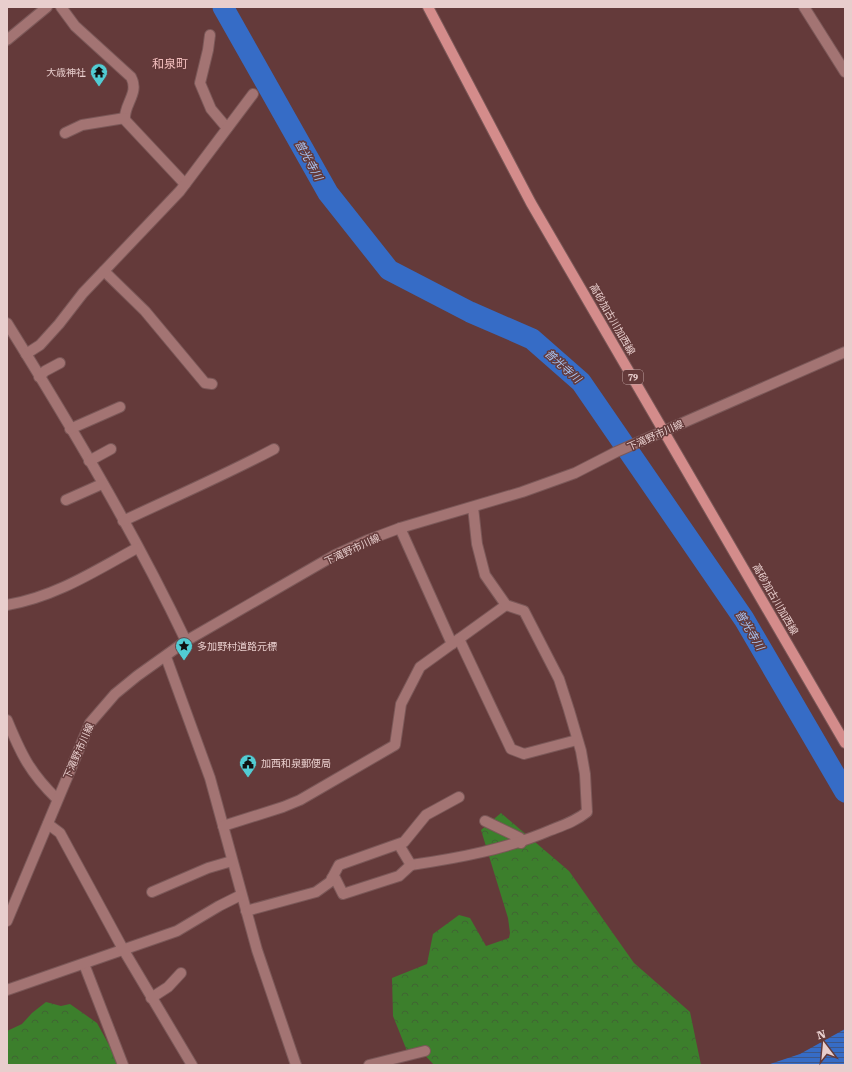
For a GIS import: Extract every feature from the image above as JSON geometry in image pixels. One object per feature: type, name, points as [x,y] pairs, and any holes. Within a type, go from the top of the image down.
[{"type":"main road","name":"高砂加古川加西線","points":[[428,7],[531,203],[665,431],[845,743]]},
{"type":"street","points":[[7,40],[47,7]]},
{"type":"street","points":[[61,7],[75,26],[131,77],[135,84],[125,118]]},
{"type":"street","points":[[804,7],[845,72]]},
{"type":"street","points":[[210,35],[200,83],[211,109],[227,128]]},
{"type":"street","points":[[26,354],[40,345],[104,271],[185,184],[253,94]]},
{"type":"street","points":[[65,133],[82,125],[125,118]]},
{"type":"street","points":[[125,118],[185,184]]},
{"type":"street","points":[[104,271],[145,311],[205,384],[212,384]]},
{"type":"street","points":[[7,323],[89,461],[137,548],[160,586],[186,641]]},
{"type":"street","name":"下滝野市川線","points":[[7,920],[90,723],[115,694],[137,676],[166,657],[186,641],[334,555],[400,528],[473,507],[575,473],[616,452],[845,352]]},
{"type":"street","points":[[39,377],[45,371],[60,363]]},
{"type":"street","points":[[70,429],[120,408]]},
{"type":"street","points":[[89,461],[111,449]]},
{"type":"street","points":[[123,521],[203,483],[226,475],[274,449]]},
{"type":"street","points":[[66,500],[102,484]]},
{"type":"street","points":[[332,878],[335,878],[340,892],[343,894],[399,876],[411,865],[462,857],[521,843],[578,819],[587,812],[585,774],[581,751],[559,679],[524,611],[506,605],[484,575],[481,564],[473,507]]},
{"type":"street","points":[[400,528],[455,642],[511,749],[524,754],[577,740]]},
{"type":"street","points":[[7,605],[23,602],[57,591],[137,548]]},
{"type":"street","points":[[223,826],[300,800],[395,745],[400,704],[420,667],[506,605]]},
{"type":"street","points":[[166,657],[194,730],[223,826],[268,988],[296,1065]]},
{"type":"street","points":[[7,720],[21,753],[35,776],[57,799]]},
{"type":"street","points":[[246,911],[316,892],[330,882],[336,868],[344,862],[399,845],[404,842],[426,815],[459,797]]},
{"type":"street","points":[[485,821],[520,838],[521,843]]},
{"type":"street","points":[[48,824],[60,833],[123,949],[192,1065]]},
{"type":"street","points":[[399,845],[411,865]]},
{"type":"street","points":[[152,892],[208,868],[232,861]]},
{"type":"street","points":[[7,990],[177,931],[241,895]]},
{"type":"street","points":[[84,964],[123,1065]]},
{"type":"street","points":[[151,998],[168,987],[182,973]]},
{"type":"street","points":[[368,1065],[424,1050]]},
{"type":"green space","points":[[501,813],[569,871],[634,963],[690,1012],[701,1065],[434,1065],[422,1052],[407,1051],[393,1016],[392,978],[427,964],[433,934],[459,915],[470,918],[486,946],[509,938],[510,933],[508,918],[481,830]]},
{"type":"green space","points":[[46,1002],[61,1006],[70,1004],[97,1023],[120,1065],[7,1065],[7,1031],[22,1024],[32,1013]]},
{"type":"water","points":[[845,1029],[845,1065],[767,1065],[800,1054]]},
{"type":"waterway","name":"普光寺川","points":[[223,7],[328,193],[389,270],[470,312],[532,339],[581,382],[744,619],[845,792]]},
{"type":"place","name":"大歳神社","points":[[99,87]]},
{"type":"place","name":"多加野村道路元標","points":[[184,661]]},
{"type":"place","name":"加西和泉郵便局","points":[[248,778]]},
{"type":"district","name":"和泉町","points":[[170,64]]}]
